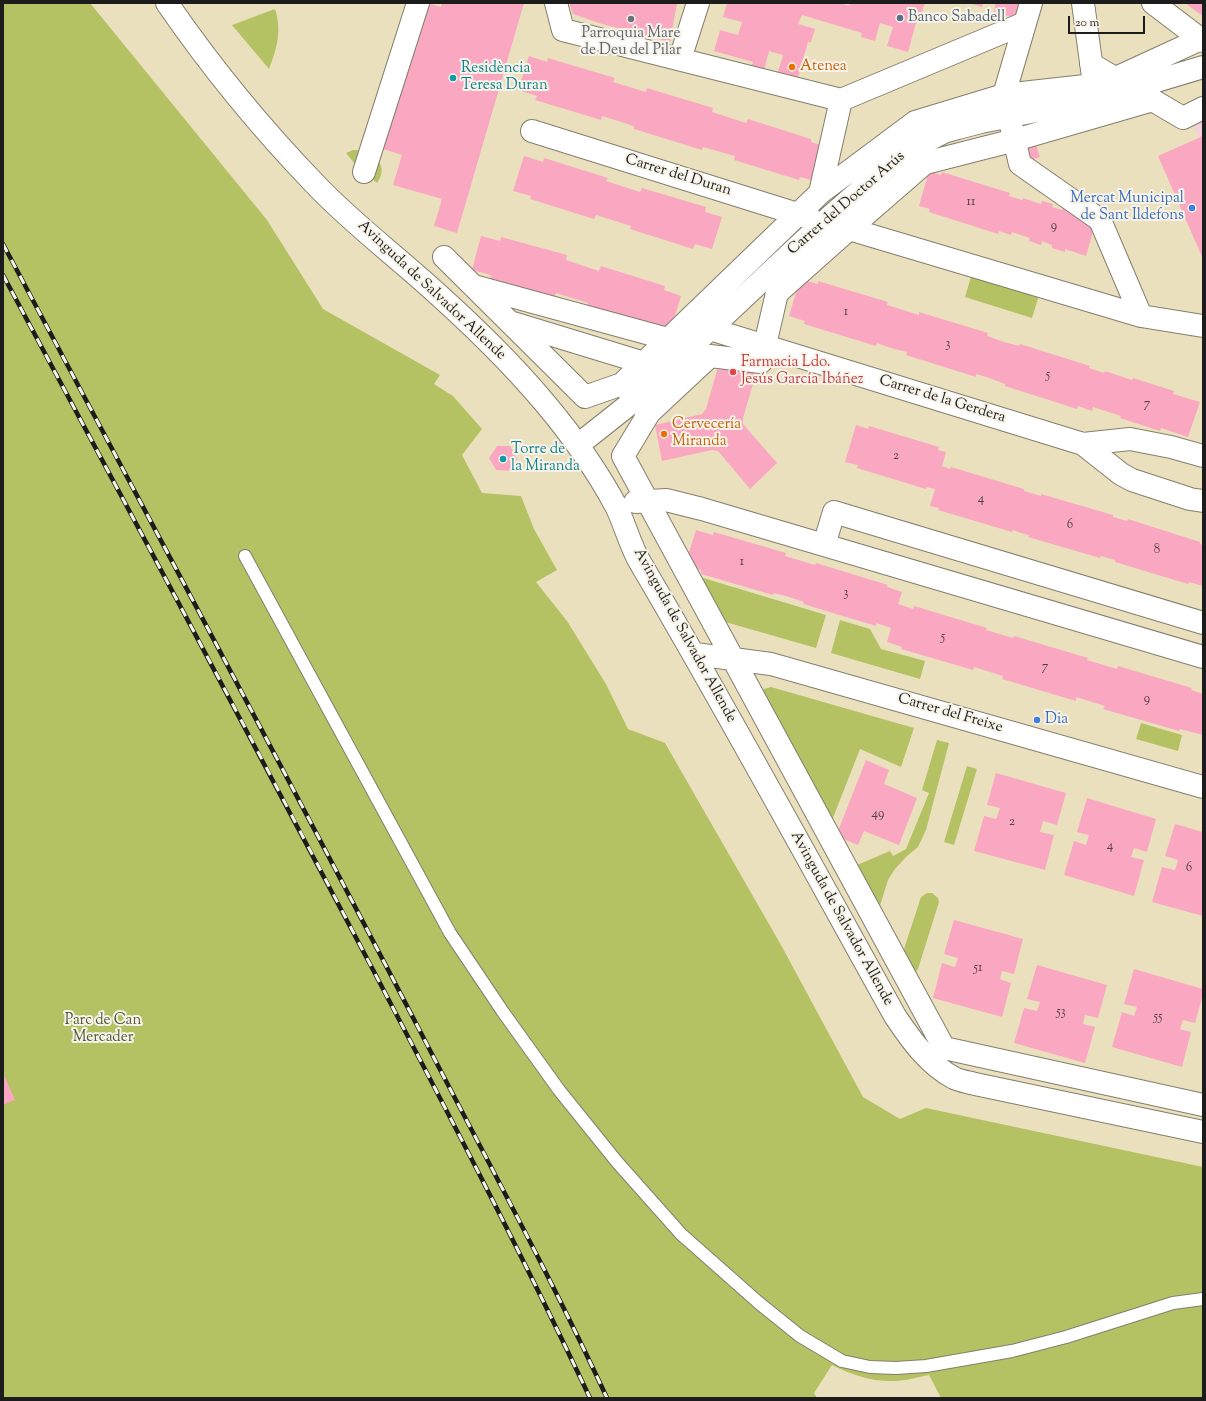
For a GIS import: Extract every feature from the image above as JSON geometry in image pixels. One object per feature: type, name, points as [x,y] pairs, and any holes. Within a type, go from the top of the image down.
[{"type":"street","name":"Avinguda de Salvador Allende","points":[[167,3],[187,32],[225,81],[316,185],[372,237],[489,340],[545,403],[578,445],[615,505],[627,529],[637,557],[695,654],[895,1016],[926,1057],[955,1079],[1203,1132]]},
{"type":"street","points":[[364,172],[418,3]]},
{"type":"street","points":[[556,3],[563,30],[841,100],[1028,13]]},
{"type":"street","points":[[680,59],[698,3]]},
{"type":"street","points":[[1082,3],[1095,92],[1004,95],[915,122],[820,193],[643,363],[623,456],[944,1048],[1203,1105]]},
{"type":"street","points":[[1124,83],[1202,40],[1153,3]]},
{"type":"street","points":[[1028,13],[1004,95],[1020,164],[1100,220],[1141,316]]},
{"type":"street","points":[[1091,64],[1183,118],[1203,108]]},
{"type":"street","name":"Carrer del Doctor Arús","points":[[578,445],[636,399],[823,223],[889,165],[913,148],[944,132],[958,128],[1009,116],[1124,83],[1203,67]]},
{"type":"street","points":[[820,193],[841,100]]},
{"type":"street","points":[[444,257],[585,397],[636,399],[710,356],[761,362],[778,293],[925,162],[1014,140],[1153,100]]},
{"type":"street","name":"Carrer del Duran","points":[[532,132],[799,214],[823,223]]},
{"type":"street","points":[[849,229],[1141,316],[1203,326]]},
{"type":"street","points":[[473,286],[668,339]]},
{"type":"street","points":[[489,340],[509,322]]},
{"type":"street","points":[[509,322],[667,370]]},
{"type":"street","name":"Carrer de la Gerdera","points":[[710,329],[1082,444],[1121,474],[1132,480],[1190,499],[1203,501]]},
{"type":"street","name":"Carrer de la Gerdera","points":[[1082,444],[1130,439],[1171,447],[1203,456]]},
{"type":"street","points":[[615,505],[666,500],[702,509],[1203,657]]},
{"type":"street","points":[[824,545],[834,512],[1203,623]]},
{"type":"street","name":"Carrer del Freixe","points":[[695,654],[771,664],[1203,787]]},
{"type":"lane","points":[[244,556],[450,933],[508,1019],[564,1096],[617,1162],[681,1234],[759,1303],[800,1336],[842,1361],[870,1367],[896,1368],[926,1366],[1012,1351],[1066,1337],[1173,1302],[1203,1299]]},
{"type":"shaded area","points":[[1203,114],[1203,136],[1199,138],[1191,119]]},
{"type":"green space","name":"Parc de Can Mercader","points":[[3,3],[90,3],[267,220],[323,309],[440,375],[434,384],[453,396],[482,429],[462,455],[482,493],[521,496],[534,529],[557,570],[536,582],[567,621],[606,684],[628,729],[665,743],[781,945],[863,1097],[900,1119],[926,1108],[1203,1167],[1203,1398],[941,1398],[929,1375],[908,1380],[887,1381],[855,1375],[832,1365],[814,1393],[817,1398],[3,1398]]},
{"type":"green space","points":[[275,9],[278,24],[278,39],[269,69],[232,25]]},
{"type":"green space","points":[[353,150],[366,152],[377,159],[382,170],[381,176],[377,183],[355,164],[346,153]]},
{"type":"green space","points":[[973,270],[1040,292],[1032,318],[965,297]]},
{"type":"green space","points":[[690,574],[826,615],[816,648],[722,621]]},
{"type":"green space","points":[[840,620],[870,629],[881,649],[925,661],[920,679],[831,653]]},
{"type":"green space","points":[[771,687],[914,728],[901,767],[860,749],[829,828],[759,696],[764,689]]},
{"type":"green space","points":[[1141,723],[1182,735],[1178,751],[1136,739]]},
{"type":"green space","points":[[937,740],[949,743],[926,830],[918,847],[895,869],[888,880],[879,909],[850,868],[890,851],[893,856],[906,849],[929,793],[922,790]]},
{"type":"green space","points":[[967,766],[977,769],[954,845],[944,842]]},
{"type":"green space","points":[[927,893],[932,893],[938,898],[939,902],[918,969],[915,973],[902,955],[921,897]]},
{"type":"building","name":"Residència Teresa Duran","points":[[426,3],[441,7],[442,3],[524,3],[457,233],[434,226],[442,199],[393,185],[402,155],[383,149]]},
{"type":"building","name":"Parroquia Mare de Deu del Pilar","points":[[569,3],[677,3],[670,42],[602,24],[573,14]]},
{"type":"building","points":[[727,3],[840,3],[849,6],[850,3],[925,3],[922,12],[919,12],[908,52],[887,46],[893,27],[880,23],[875,41],[861,37],[862,33],[802,15],[798,24],[815,29],[811,42],[808,42],[797,81],[777,75],[783,55],[769,51],[764,71],[751,67],[753,62],[714,51],[720,30],[738,35],[742,22],[723,17]]},
{"type":"building","points":[[969,3],[983,3],[982,7]]},
{"type":"building","points":[[996,3],[1019,3],[1015,18],[994,12]]},
{"type":"building","points":[[1185,3],[1203,3],[1203,12],[1201,15]]},
{"type":"building","points":[[529,56],[547,62],[548,58],[615,78],[613,82],[646,92],[647,88],[713,108],[712,112],[746,123],[748,119],[811,139],[811,142],[828,147],[818,182],[800,177],[799,180],[734,160],[735,156],[703,147],[702,150],[634,129],[634,126],[602,116],[601,120],[535,100],[537,96],[518,90]]},
{"type":"building","name":"Mercat Municipal de Sant Ildefons","points":[[1203,136],[1203,259],[1158,156]]},
{"type":"building","points":[[1034,139],[1040,157],[1027,161],[1021,143]]},
{"type":"building","points":[[524,156],[543,162],[544,158],[608,178],[606,181],[640,192],[642,188],[706,207],[705,212],[722,217],[712,249],[695,244],[693,249],[630,229],[631,226],[596,215],[594,219],[530,199],[531,196],[513,191]]},
{"type":"building","points":[[929,171],[941,175],[942,172],[1010,193],[1009,196],[1022,200],[1023,198],[1041,204],[1042,201],[1053,204],[1052,207],[1062,210],[1063,207],[1096,221],[1086,256],[1065,249],[1065,252],[1052,248],[1052,245],[1042,241],[1041,245],[1029,241],[1030,238],[1012,232],[1011,235],[999,231],[998,234],[929,212],[930,209],[919,206]]},
{"type":"building","points":[[481,236],[500,241],[501,237],[567,255],[566,260],[599,271],[601,266],[665,286],[664,290],[681,296],[671,329],[654,323],[653,328],[587,308],[588,303],[556,293],[554,298],[490,280],[491,275],[472,270]]},
{"type":"building","points":[[800,279],[818,284],[818,281],[888,302],[887,305],[919,315],[919,312],[988,333],[987,336],[1004,342],[1019,346],[1020,344],[1090,366],[1089,368],[1104,373],[1105,371],[1132,380],[1133,378],[1174,391],[1173,394],[1200,402],[1188,437],[1161,428],[1160,431],[1120,418],[1121,416],[1093,407],[1092,411],[1078,406],[1077,409],[1005,386],[1005,384],[992,379],[976,374],[976,377],[906,355],[907,352],[877,343],[876,346],[804,324],[805,321],[789,316]]},
{"type":"building","points":[[720,360],[757,370],[743,418],[743,424],[777,463],[750,489],[718,451],[712,450],[662,461],[655,425],[702,414],[706,409]]},
{"type":"building","points":[[856,425],[868,429],[869,426],[939,447],[938,450],[946,452],[942,466],[950,469],[951,467],[1024,489],[1024,491],[1041,496],[1041,494],[1113,515],[1113,517],[1127,521],[1128,519],[1200,542],[1200,544],[1203,545],[1203,586],[1189,582],[1188,584],[1115,562],[1115,560],[1101,556],[1100,558],[1028,537],[1029,535],[1013,530],[1012,532],[938,510],[939,508],[930,506],[935,489],[926,487],[926,489],[857,468],[858,465],[845,462]]},
{"type":"building","name":"Torre de la Miranda","points":[[497,446],[510,446],[517,459],[510,471],[496,470],[489,458]]},
{"type":"building","points":[[696,530],[713,535],[714,532],[786,553],[785,556],[815,565],[816,563],[888,585],[887,587],[902,592],[898,604],[913,609],[914,606],[987,628],[986,630],[1013,638],[1014,636],[1088,658],[1087,660],[1117,669],[1118,666],[1192,688],[1191,690],[1203,694],[1203,735],[1180,729],[1179,731],[1103,709],[1105,706],[1076,697],[1076,701],[1002,679],[1003,676],[974,667],[973,670],[901,649],[902,647],[887,642],[891,628],[876,623],[876,626],[803,604],[804,602],[789,597],[774,593],[773,595],[701,574],[701,570],[685,565]]},
{"type":"building","points":[[866,760],[889,770],[884,784],[917,798],[899,845],[864,831],[858,845],[836,836]]},
{"type":"building","points":[[996,773],[1066,793],[1057,825],[1043,821],[1040,832],[1054,835],[1045,870],[974,851],[984,816],[996,819],[1000,808],[987,805]]},
{"type":"building","points":[[1087,798],[1156,819],[1147,852],[1134,848],[1131,857],[1144,860],[1134,896],[1064,875],[1074,841],[1086,845],[1089,835],[1077,832]]},
{"type":"building","points":[[1175,824],[1203,832],[1203,916],[1152,902],[1162,867],[1175,870],[1178,860],[1165,856]]},
{"type":"building","points":[[954,920],[1023,939],[1014,974],[1002,971],[1000,979],[1011,983],[1002,1017],[933,998],[942,963],[955,967],[958,958],[944,954]]},
{"type":"building","points":[[1037,965],[1107,985],[1098,1018],[1085,1015],[1083,1024],[1095,1027],[1085,1063],[1014,1043],[1024,1008],[1037,1011],[1040,1002],[1027,999]]},
{"type":"building","points":[[1134,969],[1203,989],[1195,1023],[1183,1020],[1180,1029],[1191,1032],[1182,1067],[1112,1047],[1122,1012],[1134,1016],[1137,1007],[1124,1004]]},
{"type":"building","points":[[3,1073],[15,1100],[3,1105]]},
{"type":"railway","points":[[3,244],[265,735],[539,1259],[607,1398]]},
{"type":"railway","points":[[3,275],[234,706],[455,1127],[564,1343],[590,1398]]},
{"type":"place","name":"Banco Sabadell","points":[[900,18]]},
{"type":"place","name":"Parroquia Mare de Deu del Pilar","points":[[631,19]]},
{"type":"place","name":"Atenea","points":[[792,67]]},
{"type":"place","name":"Residència Teresa Duran","points":[[453,78]]},
{"type":"place","name":"Mercat Municipal de Sant Ildefons","points":[[1192,208]]},
{"type":"place","name":"Farmacia Ldo. Jesús García Ibáñez","points":[[733,372]]},
{"type":"place","name":"Cervecería Miranda","points":[[664,434]]},
{"type":"place","name":"Torre de la Miranda","points":[[503,459]]},
{"type":"place","name":"Dia","points":[[1037,720]]}]
